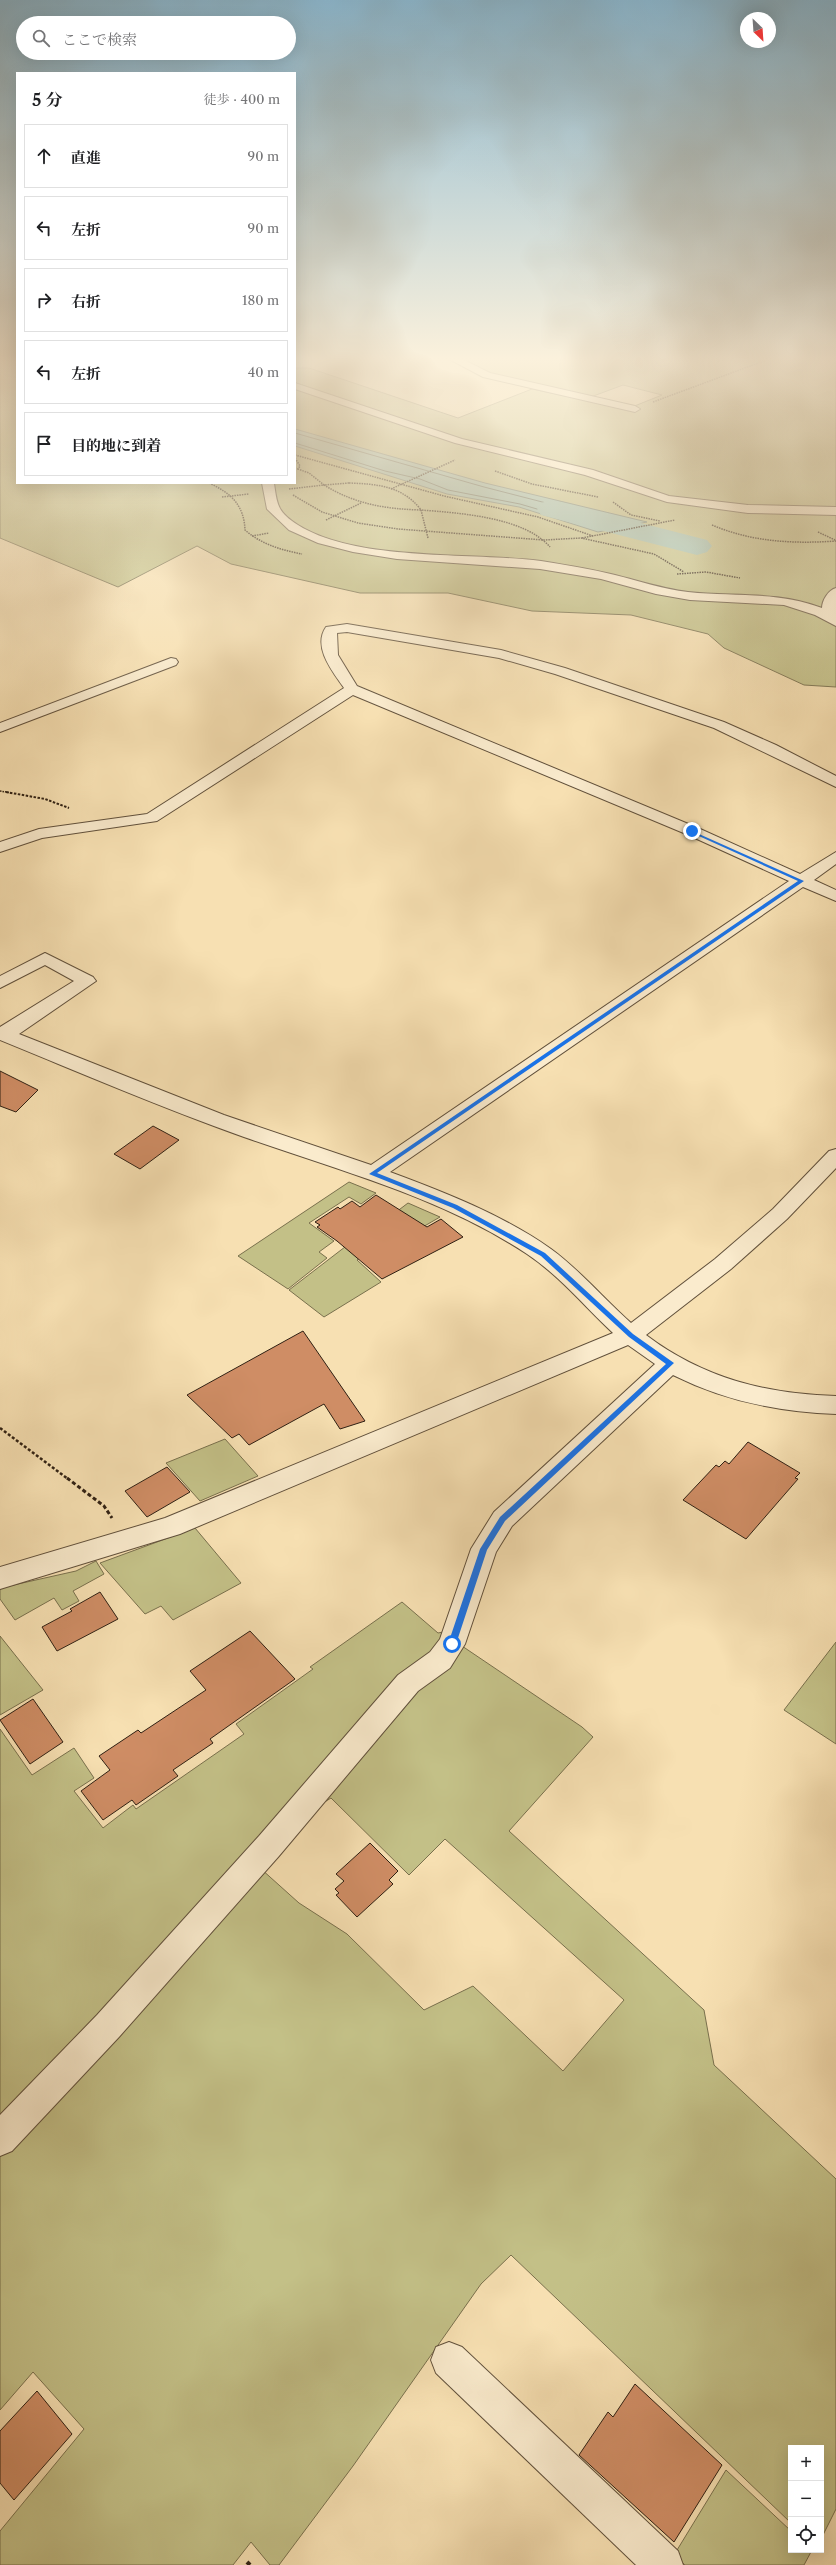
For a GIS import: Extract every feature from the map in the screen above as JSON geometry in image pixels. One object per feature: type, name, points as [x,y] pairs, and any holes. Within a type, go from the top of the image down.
[{"type":"street","points":[[608,479],[667,499],[748,509],[836,511]]},
{"type":"street","points":[[268,484],[270,504],[274,511],[297,528],[324,542],[350,549],[547,566],[601,575],[664,593],[691,596],[774,600],[832,619],[829,603],[836,592]]},
{"type":"street","points":[[836,782],[771,748],[719,726],[560,671],[501,654],[348,628],[331,630],[329,639],[331,659],[352,689],[692,831],[836,896]]},
{"type":"street","points":[[0,728],[171,662]]},
{"type":"street","points":[[0,847],[39,834],[151,818],[352,689]]},
{"type":"street","points":[[372,1174],[836,857]]},
{"type":"street","points":[[0,983],[45,958],[87,982],[2,1034]]},
{"type":"street","points":[[2,1034],[248,1130],[372,1174],[455,1207],[543,1254],[631,1336],[685,1374],[766,1400],[807,1405],[836,1405]]},
{"type":"street","points":[[0,1578],[171,1527],[631,1336],[729,1259],[780,1214],[836,1156]]},
{"type":"street","points":[[0,2139],[108,2026],[264,1852],[408,1683],[440,1660],[452,1644],[484,1549],[503,1519],[671,1363]]},
{"type":"street","points":[[449,2360],[664,2565]]},
{"type":"path","points":[[383,479],[402,485],[537,517],[593,536]]},
{"type":"path","points":[[391,489],[416,479]]},
{"type":"path","points":[[431,557],[427,531],[420,510],[412,497],[391,489],[359,483],[324,484],[337,494],[362,503],[420,510],[483,516],[526,530],[544,540]]},
{"type":"path","points":[[287,490],[310,507],[336,517],[382,527],[427,531],[544,540],[581,538],[664,522],[631,515],[609,498]]},
{"type":"path","points":[[297,528],[336,517],[362,503]]},
{"type":"path","points":[[710,524],[759,540],[799,543],[836,541]]},
{"type":"path","points":[[581,538],[654,554],[684,572]]},
{"type":"path","points":[[0,791],[45,799],[113,824]]},
{"type":"path","points":[[0,1428],[104,1506],[128,1540]]},
{"type":"shaded area","points":[[0,479],[16,479],[16,484],[296,484],[296,479],[836,479],[836,687],[804,685],[724,648],[708,634],[631,615],[532,611],[448,593],[360,593],[231,564],[197,546],[118,587],[0,538]]},
{"type":"shaded area","points":[[349,1182],[376,1193],[361,1204],[349,1197],[309,1223],[334,1241],[319,1252],[327,1258],[288,1289],[238,1256]]},
{"type":"shaded area","points":[[408,1203],[440,1217],[397,1242],[393,1239],[357,1260],[381,1282],[324,1317],[289,1290],[380,1220],[383,1222]]},
{"type":"shaded area","points":[[225,1439],[258,1476],[200,1501],[166,1463]]},
{"type":"shaded area","points":[[195,1528],[241,1583],[173,1620],[161,1606],[145,1614],[100,1563]]},
{"type":"shaded area","points":[[96,1561],[104,1574],[73,1591],[79,1601],[62,1610],[54,1598],[15,1620],[0,1599],[0,1588],[76,1571]]},
{"type":"shaded area","points":[[402,1602],[438,1633],[448,1631],[462,1646],[582,1727],[593,1737],[509,1831],[704,2010],[714,2065],[836,2179],[836,2509],[824,2533],[824,2445],[788,2445],[788,2520],[511,2255],[481,2284],[353,2466],[279,2565],[270,2565],[251,2542],[233,2565],[0,2565],[0,2531],[84,2429],[33,2372],[0,2410],[0,1729],[32,1775],[74,1748],[94,1778],[74,1791],[103,1828],[133,1805],[136,1809],[244,1734],[236,1724],[313,1669],[310,1667]],"holes":[[[331,1798],[409,1875],[445,1839],[624,2000],[563,2071],[473,1986],[424,2010],[347,1934],[299,1903],[260,1868],[315,1808]]]},
{"type":"shaded area","points":[[0,1636],[43,1690],[0,1715]]},
{"type":"shaded area","points":[[836,1642],[836,1744],[784,1710]]},
{"type":"shaded area","points":[[726,2470],[788,2528],[788,2553],[810,2553],[804,2565],[685,2565],[674,2555]]},
{"type":"water","points":[[399,479],[470,479],[647,522],[598,532],[519,507],[447,494]]},
{"type":"building","points":[[0,1071],[38,1090],[16,1112],[0,1106]]},
{"type":"building","points":[[153,1126],[179,1140],[140,1169],[114,1154]]},
{"type":"building","points":[[376,1195],[427,1227],[441,1219],[463,1237],[382,1279],[337,1241],[317,1227],[320,1225],[315,1222],[338,1207],[340,1209],[352,1201],[360,1207]]},
{"type":"building","points":[[303,1331],[365,1421],[340,1429],[324,1404],[249,1445],[239,1434],[232,1438],[187,1395]]},
{"type":"building","points":[[748,1442],[800,1473],[795,1478],[798,1479],[746,1539],[683,1500],[716,1465],[719,1467],[725,1461],[729,1464]]},
{"type":"building","points":[[167,1467],[190,1492],[147,1517],[125,1491]]},
{"type":"building","points":[[100,1592],[118,1619],[57,1651],[42,1627],[72,1611],[70,1609]]},
{"type":"building","points":[[250,1631],[295,1679],[210,1739],[213,1743],[173,1770],[178,1776],[136,1805],[132,1800],[103,1820],[81,1791],[110,1770],[99,1756],[138,1730],[141,1733],[206,1690],[190,1671]]},
{"type":"building","points":[[33,1699],[63,1742],[30,1764],[0,1720]]},
{"type":"building","points":[[370,1843],[398,1871],[389,1880],[393,1884],[357,1917],[336,1895],[339,1893],[335,1889],[344,1881],[336,1874]]},
{"type":"building","points":[[635,2384],[722,2465],[674,2542],[579,2455],[608,2412],[613,2417]]},
{"type":"building","points":[[37,2391],[72,2434],[14,2500],[0,2483],[0,2431]]},
{"type":"waterway","points":[[551,509],[697,546]]},
{"type":"route","points":[[452,1644],[484,1549],[503,1519],[671,1363],[631,1336],[543,1254],[501,1230],[455,1207],[372,1174],[802,881],[692,831]]}]
